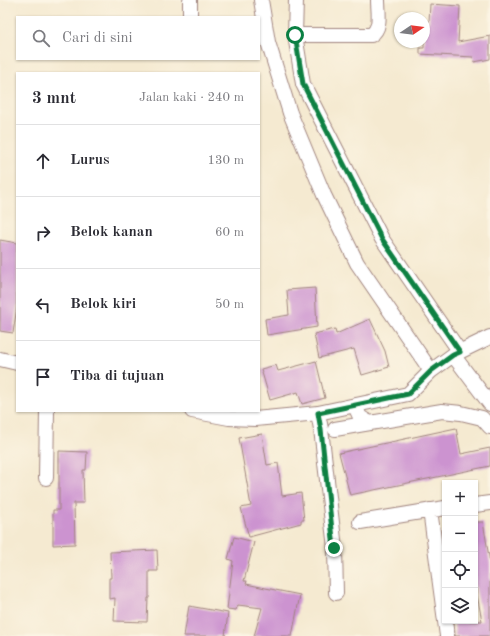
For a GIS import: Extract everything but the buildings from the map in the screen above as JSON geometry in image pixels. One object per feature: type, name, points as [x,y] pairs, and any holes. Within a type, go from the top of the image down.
[{"type":"street","points":[[190,0],[190,16]]},
{"type":"street","points":[[261,0],[268,42],[290,113],[324,195],[357,263],[446,360],[489,402]]},
{"type":"street","points":[[296,0],[295,35],[303,84],[446,360]]},
{"type":"street","points":[[295,35],[372,35],[376,32],[379,25],[378,0]]},
{"type":"street","points":[[197,412],[229,418],[255,419],[318,413],[408,394],[446,360],[490,337]]},
{"type":"street","points":[[0,359],[16,363]]},
{"type":"street","points":[[355,406],[360,417],[370,423]]},
{"type":"street","points":[[335,428],[442,411],[461,413],[482,418],[490,428]]},
{"type":"street","points":[[46,478],[47,412]]},
{"type":"street","points":[[318,413],[334,548],[336,592]]},
{"type":"street","points":[[478,505],[490,503]]},
{"type":"street","points":[[360,522],[442,508]]},
{"type":"street","points":[[430,510],[446,636]]},
{"type":"route","points":[[295,35],[303,84],[382,239],[460,352],[453,355],[431,371],[408,394],[318,413],[334,548]]}]
